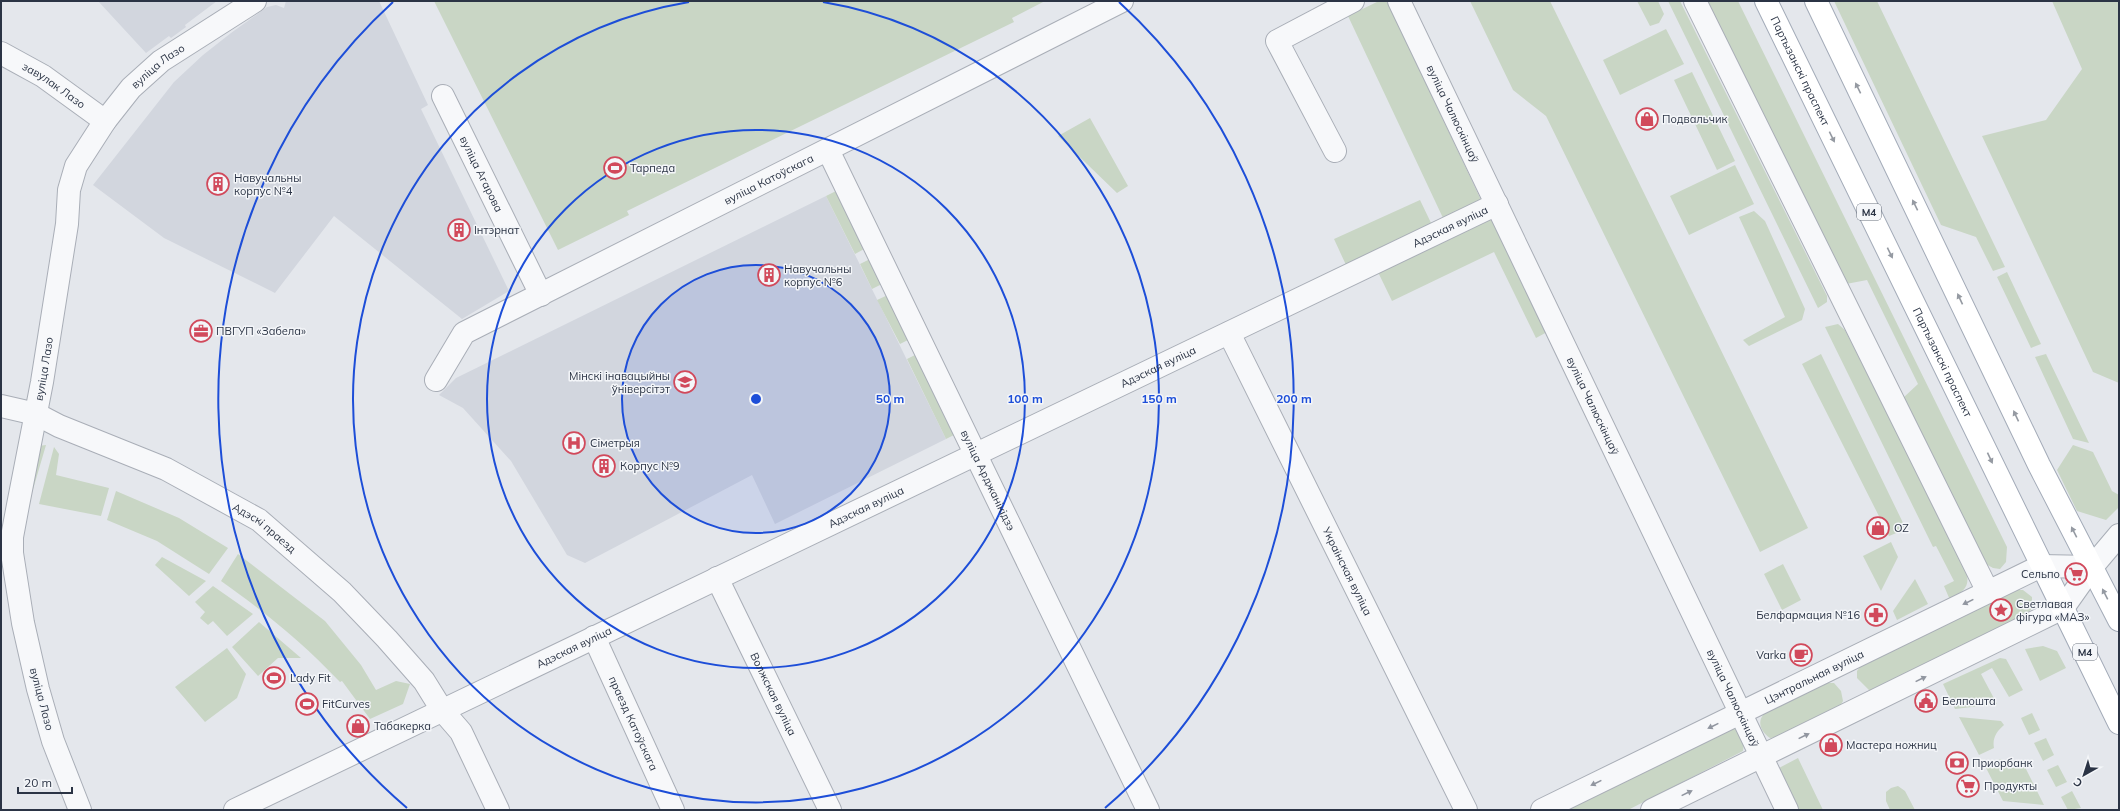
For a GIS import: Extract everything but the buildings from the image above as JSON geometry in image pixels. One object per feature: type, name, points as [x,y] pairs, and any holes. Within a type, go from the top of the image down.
[{"type":"main road","name":"Партызанскі праспект","points":[[1766,1],[2119,723]]},
{"type":"main road","points":[[1816,1],[2039,465],[2119,620]]},
{"type":"street","name":"вуліца Лазо","points":[[80,810],[53,741],[38,689],[23,623],[13,560],[12,537],[36,414],[67,224],[69,190],[76,166],[105,121],[131,88],[161,61],[255,1]]},
{"type":"street","name":"вуліца Катоўскага","points":[[436,380],[464,333],[1122,1]]},
{"type":"street","points":[[1335,151],[1277,41],[1353,1]]},
{"type":"street","name":"вуліца Чалюскінцаў","points":[[1399,1],[1786,810]]},
{"type":"street","points":[[1695,1],[1988,592]]},
{"type":"street","name":"завулак Лазо","points":[[1,53],[43,76],[105,121]]},
{"type":"street","name":"вуліца Агарова","points":[[443,96],[541,295]]},
{"type":"street","name":"вуліца Арджанікідзэ","points":[[828,150],[1148,810]]},
{"type":"street","name":"Адэская вуліца","points":[[235,810],[1497,204]]},
{"type":"street","name":"Украінская вуліца","points":[[1229,333],[1466,810]]},
{"type":"street","name":"Адэскі праезд","points":[[1,406],[36,414],[59,426],[166,469],[259,520],[342,592],[387,639],[424,681],[442,710]]},
{"type":"street","points":[[1652,810],[2063,608],[2092,567],[2119,535]]},
{"type":"street","name":"Цэнтральная вуліца","points":[[1542,810],[2041,566],[2092,567]]},
{"type":"street","name":"Волжская вуліца","points":[[717,578],[830,810]]},
{"type":"street","name":"праезд Катоўскага","points":[[594,637],[673,810]]},
{"type":"street","points":[[442,710],[460,732],[498,810]]},
{"type":"shaded area","points":[[98,1],[217,1],[185,25],[186,27],[171,38],[169,36],[146,53]]},
{"type":"shaded area","points":[[286,1],[379,1],[428,105],[421,109],[509,291],[462,319],[334,216],[275,293],[164,238],[93,185],[174,82],[203,55],[231,33],[267,7],[276,5],[284,8]]},
{"type":"shaded area","name":"Мінскі інавацыйны ўніверсітэт","points":[[826,196],[946,439],[775,524],[752,475],[585,563],[567,555],[511,461],[463,408],[439,395],[456,378]]},
{"type":"green space","name":"Тарпеда","points":[[434,1],[1045,1],[1012,18],[1014,22],[627,211],[629,215],[558,250]]},
{"type":"green space","points":[[1379,1],[1387,1],[1481,200],[1443,218],[1348,16]]},
{"type":"green space","points":[[1470,1],[1550,1],[1808,528],[1760,552],[1546,116],[1513,90]]},
{"type":"green space","points":[[1637,1],[1658,1],[1664,14],[1659,23],[1650,26]]},
{"type":"green space","points":[[1668,1],[1680,1],[1827,296],[1827,302],[1818,308]]},
{"type":"green space","points":[[1706,1],[1738,1],[2007,547],[2006,562],[2000,569],[1993,568],[1984,563],[1903,398],[1918,384],[1867,280],[1846,284]]},
{"type":"green space","points":[[1834,1],[1877,1],[2005,267],[1993,271],[1976,237],[1941,225]]},
{"type":"green space","points":[[2052,1],[2119,1],[2119,383],[2093,372],[1982,136],[2046,120],[2082,69]]},
{"type":"green space","points":[[1666,29],[1684,64],[1620,95],[1603,60]]},
{"type":"green space","points":[[1692,72],[1735,161],[1717,170],[1674,80]]},
{"type":"green space","points":[[1090,118],[1128,186],[1117,193],[1058,136]]},
{"type":"green space","points":[[1735,165],[1754,204],[1689,235],[1670,196]]},
{"type":"green space","points":[[838,190],[866,248],[855,254],[826,196]]},
{"type":"green space","points":[[1420,200],[1432,225],[1346,265],[1334,239]]},
{"type":"green space","points":[[1754,211],[1765,221],[1805,309],[1802,320],[1749,346],[1743,340],[1785,317],[1739,217]]},
{"type":"green space","points":[[1493,215],[1549,331],[1536,338],[1494,252],[1392,301],[1377,270]]},
{"type":"green space","points":[[872,258],[884,283],[872,289],[860,264]]},
{"type":"green space","points":[[2007,272],[2041,344],[2031,348],[1997,277]]},
{"type":"green space","points":[[890,294],[912,338],[900,344],[877,300]]},
{"type":"green space","points":[[1838,324],[1845,330],[1965,567],[1967,573],[1966,587],[1950,600],[1944,586],[1954,581],[1936,546],[1933,547],[1825,327]]},
{"type":"green space","points":[[919,353],[958,433],[946,439],[907,359]]},
{"type":"green space","points":[[1821,354],[1906,529],[1889,536],[1802,364]]},
{"type":"green space","points":[[2046,354],[2089,443],[2073,439],[2035,357]]},
{"type":"green space","points":[[46,445],[29,503],[38,446]]},
{"type":"green space","points":[[2073,445],[2093,452],[2112,491],[2119,495],[2119,507],[2106,520],[2077,511],[2057,470]]},
{"type":"green space","points":[[54,447],[59,454],[56,475],[109,488],[101,516],[39,504]]},
{"type":"green space","points":[[116,491],[179,518],[228,548],[209,574],[157,541],[107,520]]},
{"type":"green space","points":[[1891,542],[1898,557],[1881,591],[1863,556]]},
{"type":"green space","points":[[238,554],[325,621],[361,665],[376,690],[396,681],[410,684],[403,704],[370,719],[342,681],[340,682],[283,628],[221,581]]},
{"type":"green space","points":[[162,557],[206,581],[189,596],[155,565]]},
{"type":"green space","points":[[1783,564],[1801,600],[1782,610],[1764,574]]},
{"type":"green space","points":[[1915,579],[1928,604],[1897,620],[1893,611]]},
{"type":"green space","points":[[213,586],[253,614],[227,636],[213,621],[208,625],[200,618],[205,612],[195,602]]},
{"type":"green space","points":[[2010,590],[2023,590],[2032,597],[2032,608],[2024,619],[1879,689],[1869,690],[1857,678],[1857,671],[1863,663]]},
{"type":"green space","points":[[259,622],[301,658],[278,658],[258,676],[232,647]]},
{"type":"green space","points":[[2043,646],[2057,651],[2066,668],[2040,681],[2025,649]]},
{"type":"green space","points":[[227,648],[246,674],[237,698],[205,722],[175,687]]},
{"type":"green space","points":[[2000,658],[2006,659],[2023,690],[2009,697],[1992,668],[1981,674],[1997,704],[1955,709],[1943,684]]},
{"type":"green space","points":[[1826,683],[1834,683],[1841,691],[1843,701],[1839,708],[1777,737],[1770,738],[1764,733],[1760,723],[1762,716],[1765,713]]},
{"type":"green space","points":[[2032,713],[2040,730],[2029,735],[2021,718]]},
{"type":"green space","points":[[1959,717],[2001,721],[2004,725],[1996,735],[1994,748],[1979,755]]},
{"type":"green space","points":[[1733,728],[1742,738],[1744,744],[1743,751],[1628,810],[1565,810]]},
{"type":"green space","points":[[2046,738],[2054,755],[2043,761],[2034,743]]},
{"type":"green space","points":[[1798,758],[1823,810],[1799,810],[1779,768]]},
{"type":"green space","points":[[2001,759],[2008,769],[2024,765],[2044,805],[2003,801],[1985,766]]},
{"type":"green space","points":[[2058,765],[2067,782],[2056,787],[2047,770]]},
{"type":"green space","points":[[1898,786],[1905,791],[1915,810],[1890,810],[1886,801],[1886,792],[1891,788]]},
{"type":"green space","points":[[2072,791],[2081,808],[2068,810],[2061,797]]},
{"type":"place","name":"Подвальчик","points":[[1647,119]]},
{"type":"place","name":"Тарпеда","points":[[615,168]]},
{"type":"place","name":"Навучальны корпус №4","points":[[218,184]]},
{"type":"place","name":"Інтэрнат","points":[[459,230]]},
{"type":"place","name":"Навучальны корпус №6","points":[[769,275]]},
{"type":"place","name":"ПВГУП «Забела»","points":[[201,331]]},
{"type":"place","name":"Мінскі інавацыйны ўніверсітэт","points":[[685,382]]},
{"type":"place","name":"Сіметрыя","points":[[574,443]]},
{"type":"place","name":"Корпус №9","points":[[604,466]]},
{"type":"place","name":"OZ","points":[[1878,528]]},
{"type":"place","name":"Сельпо","points":[[2076,574]]},
{"type":"place","name":"Светлавая фігура «МАЗ»","points":[[2001,610]]},
{"type":"place","name":"Белфармация №16","points":[[1876,615]]},
{"type":"place","name":"Varka","points":[[1801,655]]},
{"type":"place","name":"Lady Fit","points":[[274,678]]},
{"type":"place","name":"Белпошта","points":[[1926,701]]},
{"type":"place","name":"FitCurves","points":[[307,704]]},
{"type":"place","name":"Табакерка","points":[[358,726]]},
{"type":"place","name":"Мастера ножниц","points":[[1831,745]]},
{"type":"place","name":"Приорбанк","points":[[1957,763]]},
{"type":"place","name":"Продукты","points":[[1968,786]]}]
